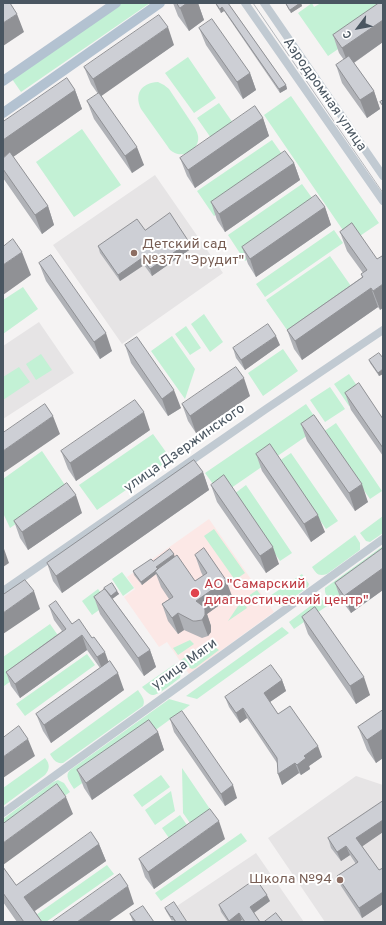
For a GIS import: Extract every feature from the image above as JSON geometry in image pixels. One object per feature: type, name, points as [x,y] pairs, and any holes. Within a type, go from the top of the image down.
[{"type":"main road","points":[[3,81],[116,3]]},
{"type":"main road","points":[[3,113],[160,3]]},
{"type":"street","name":"Аэродромная улица","points":[[245,3],[383,201]]},
{"type":"street","name":"Аэродромная улица","points":[[264,3],[383,176]]},
{"type":"street","name":"улица Дзержинского","points":[[3,591],[254,417],[383,330]]},
{"type":"street","name":"улица Мяги","points":[[3,813],[383,539]]},
{"type":"shaded area","name":"Детский сад №377 \"Эрудит\"","points":[[155,175],[223,273],[122,344],[53,245]]},
{"type":"shaded area","points":[[39,322],[74,373],[3,419],[3,346]]},
{"type":"shaded area","name":"АО \"Самарский диагностический центр\"","points":[[209,519],[274,612],[189,674],[167,642],[159,647],[124,597],[135,589],[127,577]]},
{"type":"shaded area","name":"Школа №94","points":[[356,776],[383,785],[383,922],[325,922],[268,838]]},
{"type":"shaded area","points":[[256,853],[304,922],[187,922],[177,906]]},
{"type":"green space","points":[[122,3],[150,3],[21,92],[12,79]]},
{"type":"green space","points":[[312,3],[314,7],[321,3],[383,3],[383,18],[328,56],[298,13]]},
{"type":"green space","points":[[188,57],[216,98],[194,113],[165,73]]},
{"type":"green space","points":[[158,82],[169,89],[195,128],[198,137],[197,145],[188,153],[177,154],[172,152],[141,109],[138,99],[140,90],[147,85]]},
{"type":"green space","points":[[291,96],[379,223],[351,242],[264,115]]},
{"type":"green space","points":[[219,103],[233,123],[211,138],[197,118]]},
{"type":"green space","points":[[82,129],[121,185],[74,217],[36,162]]},
{"type":"green space","points":[[272,140],[289,164],[214,216],[197,191]]},
{"type":"green space","points":[[302,184],[320,209],[245,261],[228,235]]},
{"type":"green space","points":[[334,230],[343,243],[265,297],[256,284]]},
{"type":"green space","points":[[330,256],[351,286],[287,330],[266,300]]},
{"type":"green space","points":[[23,287],[38,309],[3,334],[3,300]]},
{"type":"green space","points":[[204,314],[223,342],[210,352],[191,324]]},
{"type":"green space","points":[[186,326],[201,348],[190,355],[175,334]]},
{"type":"green space","points":[[172,336],[195,369],[185,399],[151,351]]},
{"type":"green space","points":[[283,349],[298,371],[263,396],[248,373]]},
{"type":"green space","points":[[41,354],[52,370],[36,380],[26,364]]},
{"type":"green space","points":[[19,367],[30,382],[3,400],[3,377]]},
{"type":"green space","points":[[349,374],[364,396],[349,406],[334,384]]},
{"type":"green space","points":[[330,387],[345,409],[325,422],[310,400]]},
{"type":"green space","points":[[306,404],[321,426],[221,495],[205,473]]},
{"type":"green space","points":[[336,423],[382,491],[370,499],[323,432]]},
{"type":"green space","points":[[153,434],[171,459],[97,510],[79,485]]},
{"type":"green space","points":[[42,451],[67,488],[10,528],[3,513],[3,479]]},
{"type":"green space","points":[[291,453],[338,521],[326,529],[279,461]]},
{"type":"green space","points":[[246,485],[292,553],[280,561],[234,494]]},
{"type":"green space","points":[[383,516],[383,533],[370,542],[366,541],[360,533]]},
{"type":"green space","points":[[214,529],[245,573],[235,580],[204,536]]},
{"type":"green space","points":[[355,535],[360,543],[360,550],[327,574],[319,575],[316,573],[312,567]]},
{"type":"green space","points":[[383,546],[383,566],[332,602],[326,594],[325,588]]},
{"type":"green space","points":[[122,572],[134,588],[123,596],[112,579]]},
{"type":"green space","points":[[302,574],[309,584],[308,587],[282,606],[278,605],[270,596]]},
{"type":"green space","points":[[98,589],[109,603],[92,615],[82,601]]},
{"type":"green space","points":[[257,590],[262,597],[249,606],[244,599]]},
{"type":"green space","points":[[321,598],[327,606],[294,629],[289,622]]},
{"type":"green space","points":[[242,600],[247,608],[228,621]]},
{"type":"green space","points":[[50,624],[64,644],[4,686],[3,657]]},
{"type":"green space","points":[[282,627],[289,633],[197,699],[186,696]]},
{"type":"green space","points":[[190,640],[194,644],[178,655],[173,648]]},
{"type":"green space","points":[[213,646],[219,650],[195,668],[192,669],[186,666],[181,660],[198,648],[207,649]]},
{"type":"green space","points":[[87,654],[95,665],[25,716],[16,704]]},
{"type":"green space","points":[[175,664],[181,672],[180,678],[166,688],[155,695],[152,695],[142,687]]},
{"type":"green space","points":[[138,690],[144,700],[143,706],[63,763],[58,763],[50,754]]},
{"type":"green space","points":[[169,699],[190,705],[74,789],[68,777],[68,772],[70,770]]},
{"type":"green space","points":[[45,758],[49,766],[45,775],[3,806],[3,788]]},
{"type":"green space","points":[[182,768],[212,812],[192,826],[183,813]]},
{"type":"green space","points":[[161,775],[170,787],[142,807],[133,795]]},
{"type":"green space","points":[[58,780],[64,783],[70,792],[3,841],[3,819],[53,782]]},
{"type":"green space","points":[[171,791],[175,811],[155,825],[145,810]]},
{"type":"green space","points":[[180,815],[189,828],[171,841],[162,828]]},
{"type":"green space","points":[[241,833],[247,841],[161,901],[155,893]]},
{"type":"green space","points":[[107,865],[114,874],[46,922],[41,922],[36,915]]},
{"type":"building","points":[[3,3],[10,3],[17,14],[3,23]]},
{"type":"building","points":[[177,3],[187,3],[180,8]]},
{"type":"building","points":[[216,3],[228,3],[286,85],[279,89],[222,7],[220,9]]},
{"type":"building","points":[[286,3],[300,3],[290,10]]},
{"type":"building","points":[[379,3],[383,3],[383,20],[342,48],[333,35]]},
{"type":"building","points":[[159,15],[168,27],[93,79],[84,67]]},
{"type":"building","points":[[212,19],[250,73],[237,82],[199,28]]},
{"type":"building","points":[[349,56],[374,91],[360,100],[336,65]]},
{"type":"building","points":[[67,78],[75,90],[3,140],[3,122]]},
{"type":"building","points":[[99,93],[137,147],[125,156],[87,101]]},
{"type":"building","points":[[255,106],[263,118],[188,170],[180,158]]},
{"type":"building","points":[[285,151],[294,163],[219,214],[211,202]]},
{"type":"building","points":[[10,152],[48,206],[35,215],[3,169],[3,156],[4,157]]},
{"type":"building","points":[[316,195],[325,207],[250,259],[242,247]]},
{"type":"building","points":[[170,213],[189,242],[150,269],[142,258],[118,275],[98,246],[137,219],[145,230]]},
{"type":"building","points":[[352,223],[377,259],[382,256],[383,284],[373,291],[371,288],[295,341],[287,330],[363,277],[361,274],[367,270],[340,232]]},
{"type":"building","points":[[13,239],[22,252],[3,265],[3,247]]},
{"type":"building","points":[[51,255],[106,333],[94,342],[39,263]]},
{"type":"building","points":[[268,324],[276,336],[241,360],[233,348]]},
{"type":"building","points":[[137,337],[174,390],[162,399],[125,345]]},
{"type":"building","points":[[379,353],[383,358],[383,369],[378,373],[369,360]]},
{"type":"building","points":[[236,367],[244,378],[190,416],[182,404]]},
{"type":"building","points":[[359,383],[383,419],[383,448],[345,393]]},
{"type":"building","points":[[135,400],[144,412],[70,463],[61,451]]},
{"type":"building","points":[[45,404],[53,416],[3,451],[3,433]]},
{"type":"building","points":[[314,415],[362,484],[349,493],[301,424]]},
{"type":"building","points":[[270,444],[318,515],[304,524],[256,454]]},
{"type":"building","points":[[194,460],[203,472],[56,576],[47,563]]},
{"type":"building","points":[[224,475],[273,547],[260,556],[211,485]]},
{"type":"building","points":[[67,483],[76,495],[22,532],[14,521]]},
{"type":"building","points":[[204,548],[226,580],[196,601],[204,607],[205,610],[205,615],[202,620],[193,621],[178,613],[172,618],[162,604],[173,597],[155,571],[177,555],[195,581],[207,573],[195,555]]},
{"type":"building","points":[[383,548],[383,568],[344,596],[335,583]]},
{"type":"building","points":[[170,549],[174,554],[156,567],[158,569],[141,582],[133,571],[151,559],[153,561]]},
{"type":"building","points":[[25,580],[34,591],[3,613],[3,595]]},
{"type":"building","points":[[112,583],[117,591],[111,596],[104,588]]},
{"type":"building","points":[[105,589],[150,650],[138,658],[94,597]]},
{"type":"building","points":[[56,601],[72,624],[79,619],[92,638],[94,637],[105,652],[97,657],[82,635],[15,684],[6,672],[66,629],[49,606]]},
{"type":"building","points":[[315,607],[364,677],[350,686],[302,617]]},
{"type":"building","points":[[110,661],[118,673],[44,725],[36,714]]},
{"type":"building","points":[[271,665],[282,680],[264,693],[278,714],[290,706],[318,746],[304,756],[306,758],[297,765],[295,763],[278,774],[277,758],[243,708],[236,713],[225,697]]},
{"type":"building","points":[[383,710],[383,729],[367,740],[358,727]]},
{"type":"building","points":[[182,711],[233,785],[221,794],[170,719]]},
{"type":"building","points":[[149,720],[158,732],[86,783],[77,770]]},
{"type":"building","points":[[19,726],[28,739],[3,757],[3,738]]},
{"type":"building","points":[[57,784],[66,797],[3,843],[3,824]]},
{"type":"building","points":[[383,801],[383,820],[356,838],[379,870],[383,868],[383,892],[359,908],[337,876],[358,862],[346,846],[337,852],[328,838]]},
{"type":"building","points":[[210,809],[219,821],[148,872],[139,859]]},
{"type":"building","points":[[91,832],[99,844],[24,897],[42,922],[24,922],[3,893],[3,867],[16,885]]},
{"type":"building","points":[[120,874],[128,886],[77,922],[52,922]]},
{"type":"building","points":[[256,879],[267,895],[250,907],[260,922],[245,922],[239,913],[229,921],[219,905]]},
{"type":"building","points":[[174,902],[187,922],[176,922],[165,908]]},
{"type":"building","points":[[143,906],[154,922],[136,922],[130,914]]},
{"type":"building","points":[[276,913],[283,922],[264,922]]},
{"type":"tram line","points":[[253,3],[383,193]]},
{"type":"place","name":"Детский сад №377 \"Эрудит\"","points":[[134,253]]},
{"type":"place","name":"АО \"Самарский диагностический центр\"","points":[[195,593]]},
{"type":"place","name":"Школа №94","points":[[340,880]]}]
